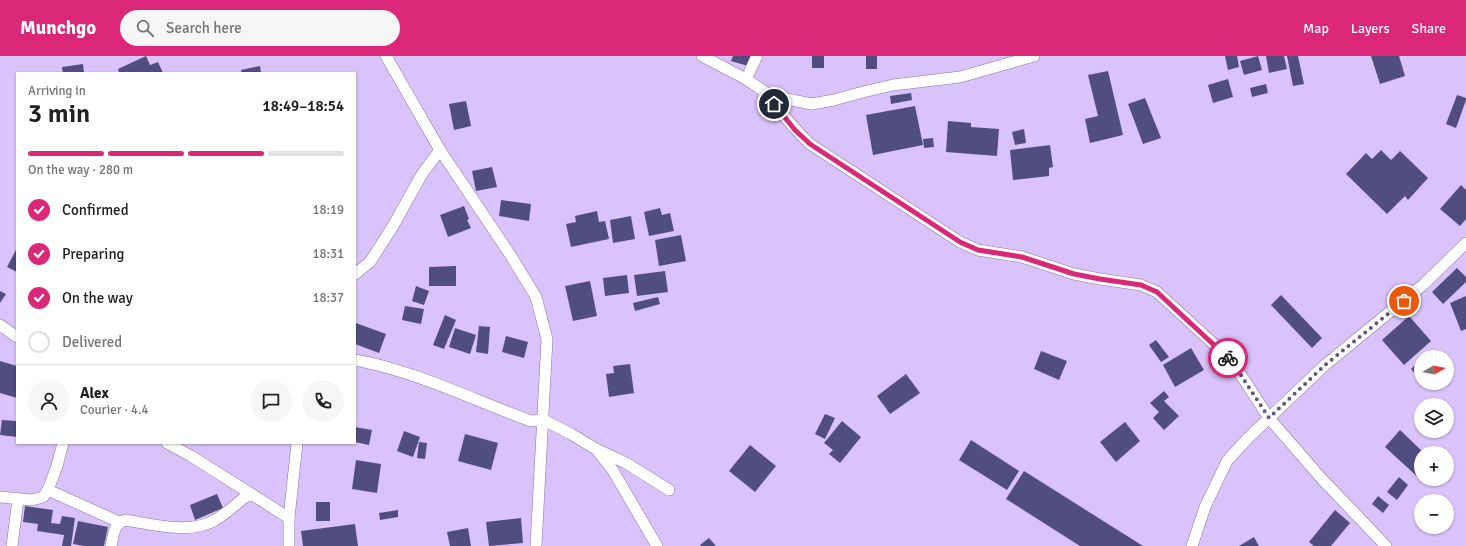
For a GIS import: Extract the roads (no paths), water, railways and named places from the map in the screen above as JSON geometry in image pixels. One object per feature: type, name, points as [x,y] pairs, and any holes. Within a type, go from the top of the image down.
[{"type":"street","points":[[386,56],[440,150],[511,256],[536,297],[547,339],[544,420],[536,546]]},
{"type":"street","points":[[702,56],[746,79],[768,94],[795,130],[810,144],[960,242],[978,250],[1022,257],[1074,274],[1141,285],[1157,292],[1217,347],[1235,366],[1269,418],[1321,478],[1386,546]]},
{"type":"street","points":[[746,79],[757,56]]},
{"type":"street","points":[[996,56],[996,68]]},
{"type":"street","points":[[768,94],[812,104],[893,85],[960,77],[1034,56]]},
{"type":"street","points":[[356,273],[370,262],[381,246],[422,174],[440,150]]},
{"type":"street","points":[[1192,546],[1205,507],[1227,461],[1247,438],[1325,365],[1424,284],[1466,243]]},
{"type":"street","points":[[0,326],[16,337]]},
{"type":"street","points":[[356,360],[377,364],[432,382],[531,420],[544,420],[596,449],[626,463],[669,490]]},
{"type":"street","points":[[0,497],[32,500],[43,496],[48,490],[57,466],[63,444]]},
{"type":"street","points":[[169,444],[191,456],[289,518]]},
{"type":"street","points":[[289,546],[289,518],[297,444]]},
{"type":"street","points":[[596,449],[612,469],[658,546]]},
{"type":"street","points":[[48,490],[119,522]]},
{"type":"street","points":[[111,546],[116,524],[119,522],[125,520],[182,528],[197,527],[214,521],[251,495]]},
{"type":"street","points":[[12,546],[18,499]]}]
